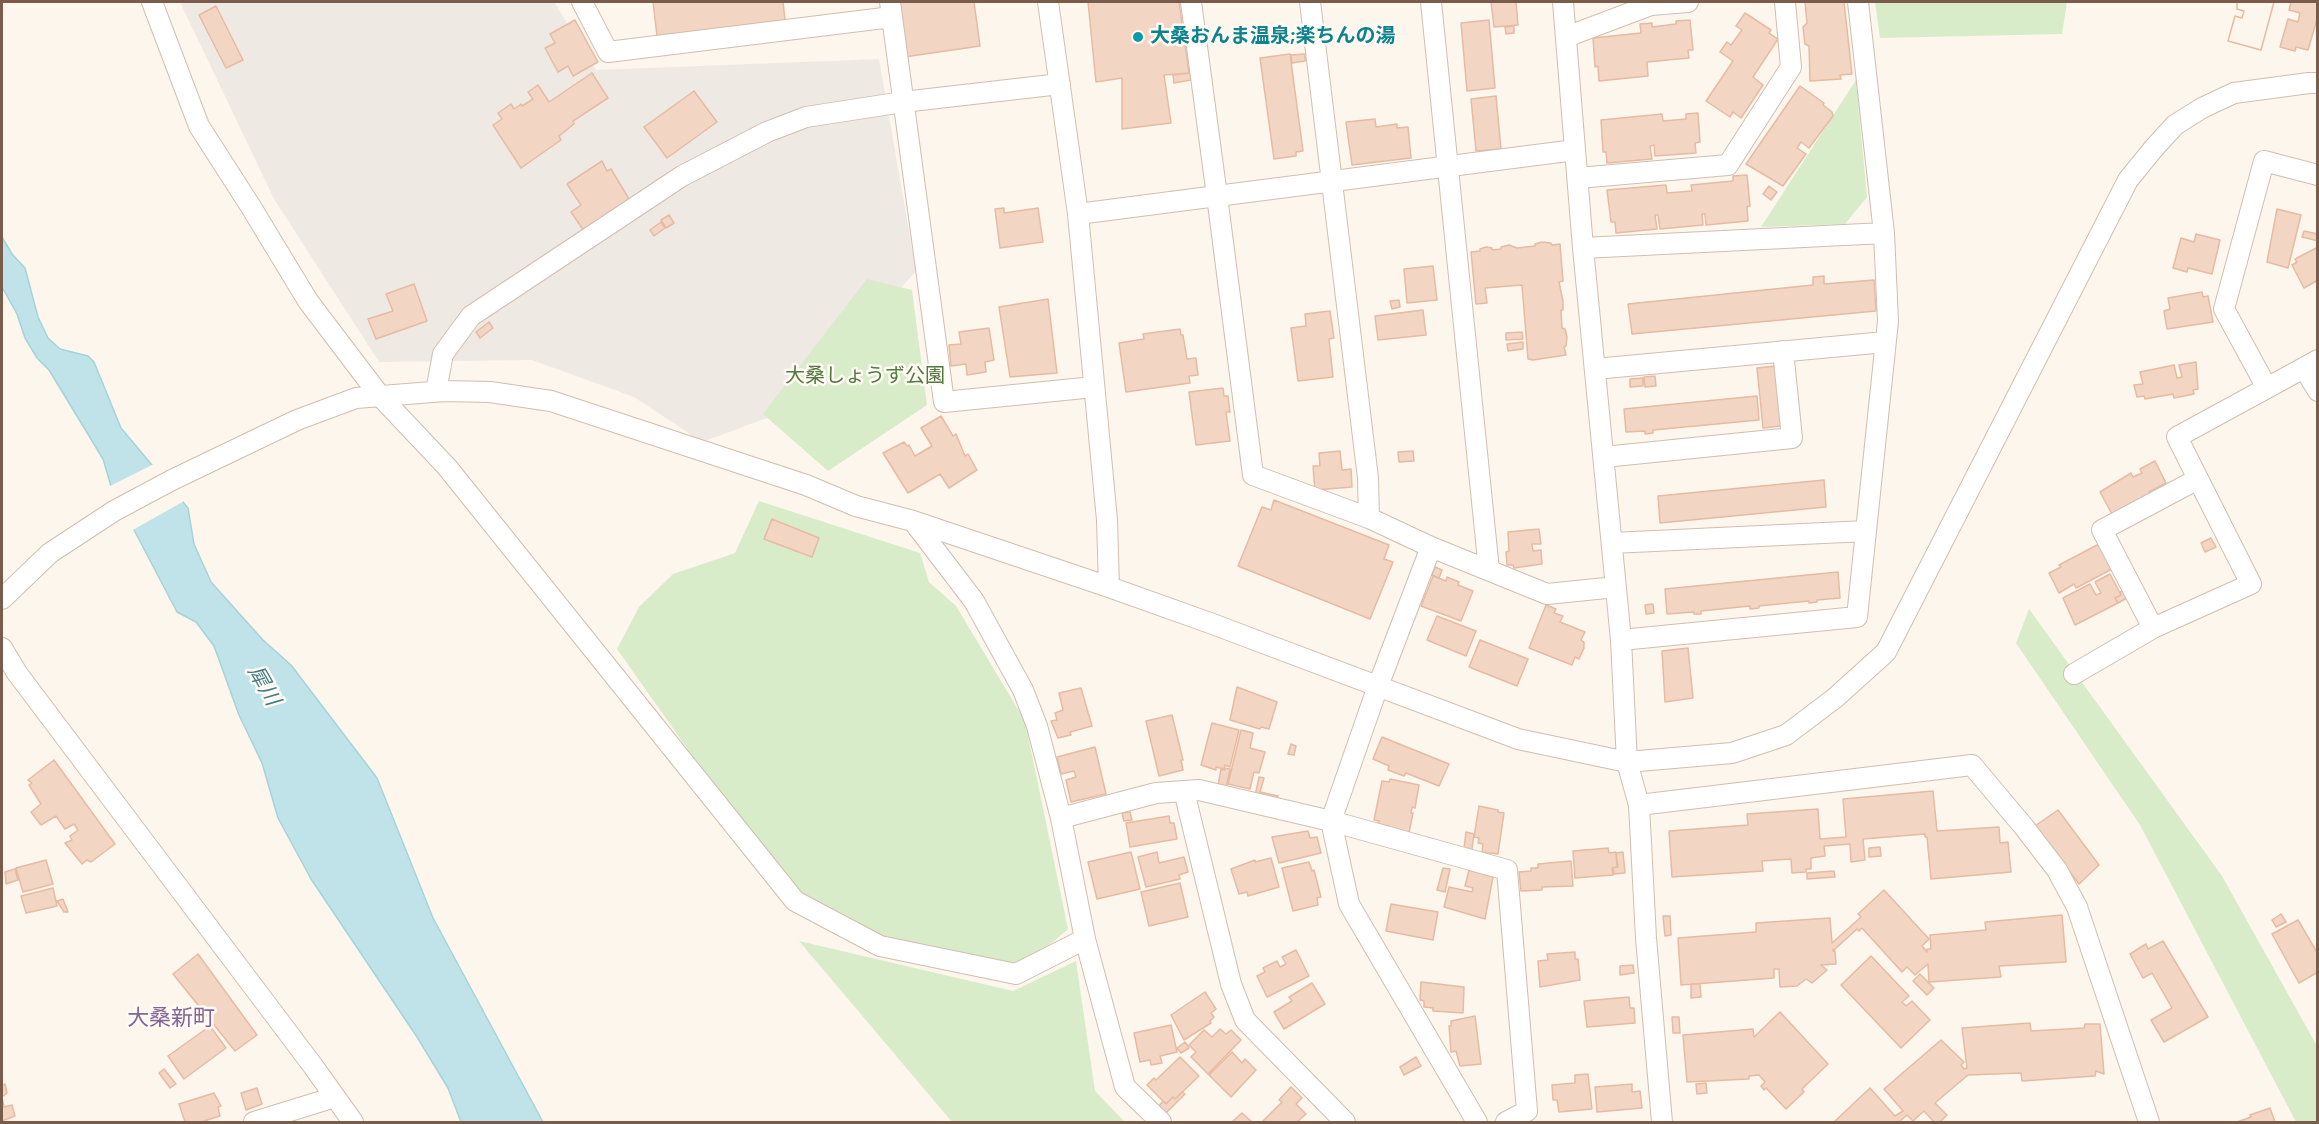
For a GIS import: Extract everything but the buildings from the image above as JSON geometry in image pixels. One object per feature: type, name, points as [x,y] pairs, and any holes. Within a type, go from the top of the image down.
[{"type":"street","points":[[152,2],[199,126],[308,301],[380,396],[447,467],[795,902],[880,946],[1016,974],[1085,939]]},
{"type":"street","points":[[582,2],[608,52],[891,9],[944,402],[1095,387]]},
{"type":"street","points":[[1048,2],[1078,214],[1107,520],[1109,587]]},
{"type":"street","points":[[1191,2],[1253,475],[1369,518],[1431,547],[1547,594],[1616,588]]},
{"type":"street","points":[[1310,2],[1368,478],[1369,518]]},
{"type":"street","points":[[1431,2],[1489,570]]},
{"type":"street","points":[[1563,2],[1583,248],[1621,640],[1627,762],[1639,805],[1662,1122]]},
{"type":"street","points":[[1566,37],[1651,3],[1688,2]]},
{"type":"street","points":[[1578,178],[1728,165],[1791,67],[1785,2]]},
{"type":"street","points":[[1621,640],[1857,618],[1888,321],[1884,233],[1858,2]]},
{"type":"street","points":[[2,599],[50,553],[76,535],[171,480],[260,436],[356,398],[436,391],[490,392],[551,401],[806,484],[856,506],[913,521],[1109,587],[1518,739],[1627,762],[1732,753],[1786,735],[1835,698],[1886,652],[2128,180],[2175,124],[2234,93],[2318,83]]},
{"type":"street","points":[[436,391],[442,354],[471,316],[682,176],[767,132],[806,117],[903,102],[1060,84]]},
{"type":"street","points":[[1078,214],[1575,150]]},
{"type":"street","points":[[2267,388],[2224,309],[2264,161],[2318,175]]},
{"type":"street","points":[[1583,248],[1884,233]]},
{"type":"street","points":[[1595,369],[1885,342]]},
{"type":"street","points":[[1604,457],[1792,438],[1783,351]]},
{"type":"street","points":[[2074,674],[2153,628],[2251,584],[2177,437],[2311,364],[2318,391]]},
{"type":"street","points":[[2153,628],[2102,530],[2198,479]]},
{"type":"street","points":[[913,521],[974,601],[1023,690],[1037,726],[1061,818],[1085,939],[1125,1087],[1161,1122]]},
{"type":"street","points":[[1612,543],[1866,531]]},
{"type":"street","points":[[1431,547],[1330,821],[1349,904],[1477,1122]]},
{"type":"street","points":[[2,648],[17,673],[353,1122]]},
{"type":"street","points":[[1639,805],[1972,765],[2057,870],[2077,907],[2149,1122]]},
{"type":"street","points":[[1061,818],[1156,793],[1199,790],[1330,821],[1508,870],[1527,1111],[1506,1122]]},
{"type":"street","points":[[1184,791],[1231,984],[1245,1020],[1345,1122]]},
{"type":"street","points":[[254,1122],[335,1097]]},
{"type":"shaded area","points":[[180,2],[554,2],[596,70],[879,59],[916,271],[794,408],[702,442],[634,397],[532,360],[379,362],[274,199]]},
{"type":"green space","points":[[1875,2],[2067,2],[2062,34],[1880,38]]},
{"type":"green space","points":[[1856,80],[1867,197],[1845,224],[1761,227]]},
{"type":"green space","name":"大桑しょうず公園","points":[[867,279],[912,290],[927,405],[828,471],[763,414]]},
{"type":"green space","points":[[759,501],[920,553],[929,582],[956,606],[1025,721],[1068,929],[1016,974],[880,946],[795,901],[617,649],[639,607],[673,574],[735,553]]},
{"type":"green space","points":[[2029,609],[2222,876],[2317,1046],[2317,1122],[2296,1122],[2140,825],[2016,643]]},
{"type":"green space","points":[[799,941],[1013,991],[1076,961],[1095,1091],[1125,1122],[952,1122]]},
{"type":"water","name":"犀川","points":[[2,237],[12,254],[25,268],[38,317],[48,338],[60,349],[88,356],[94,362],[121,428],[188,508],[194,544],[211,582],[263,640],[291,665],[377,778],[433,918],[543,1122],[461,1122],[448,1088],[417,1037],[311,879],[278,818],[262,763],[239,715],[214,646],[196,622],[177,612],[111,486],[103,459],[49,370],[37,358],[25,338],[17,314],[2,287]]},
{"type":"pier","points":[[154,464],[186,500],[131,531],[108,487]]},
{"type":"place","name":"大桑おんま温泉;楽ちんの湯","points":[[1138,37]]},
{"type":"district","name":"大桑新町","points":[[171,1019]]}]
